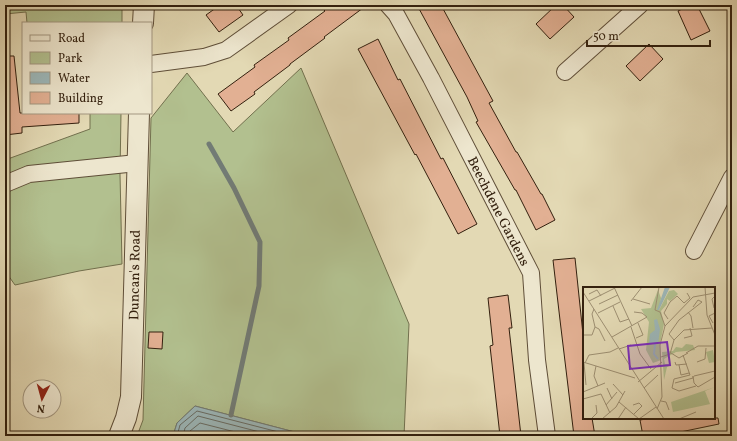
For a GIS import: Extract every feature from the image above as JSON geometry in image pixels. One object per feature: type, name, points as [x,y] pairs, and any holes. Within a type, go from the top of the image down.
[{"type":"street","points":[[143,22],[144,5]]},
{"type":"street","points":[[152,64],[204,57],[226,50],[289,5]]},
{"type":"street","name":"Beechdene Gardens","points":[[388,5],[396,14],[431,78],[531,273],[537,360],[547,436]]},
{"type":"street","points":[[565,72],[640,5]]},
{"type":"street","name":"Duncan's Road","points":[[119,436],[126,418],[131,397],[139,114]]},
{"type":"street","points":[[5,184],[29,174],[137,163]]},
{"type":"street","points":[[694,251],[732,177]]},
{"type":"green space","points":[[5,5],[122,5],[122,22],[27,22],[26,12],[5,14]]},
{"type":"green space","points":[[301,68],[409,324],[404,436],[310,436],[195,406],[177,423],[173,436],[137,436],[143,420],[151,118],[187,73],[233,132]]},
{"type":"green space","points":[[90,114],[121,114],[120,174],[122,264],[79,271],[15,285],[5,271],[5,160],[90,129]]},
{"type":"water","points":[[195,406],[310,436],[173,436],[177,423]]},
{"type":"building","points":[[220,5],[236,5],[243,15],[219,32],[206,15]]},
{"type":"building","points":[[330,5],[367,5],[254,92],[255,94],[231,111],[218,94],[255,67],[254,65],[289,40],[288,38],[325,11],[324,10]]},
{"type":"building","points":[[417,5],[441,5],[493,101],[489,103],[516,152],[542,194],[555,220],[536,230],[516,190],[476,122],[478,121],[467,97]]},
{"type":"building","points":[[556,5],[563,5],[574,17],[550,39],[536,24]]},
{"type":"building","points":[[690,5],[697,5],[710,31],[691,40],[678,11]]},
{"type":"building","points":[[378,39],[398,80],[400,79],[441,159],[443,158],[477,224],[458,234],[358,49]]},
{"type":"building","points":[[649,44],[663,59],[640,81],[626,66]]},
{"type":"building","points":[[5,56],[14,56],[20,113],[79,114],[79,123],[22,127],[22,133],[5,135]]},
{"type":"building","points":[[575,258],[583,334],[583,419],[592,419],[595,436],[574,436],[553,260]]},
{"type":"building","points":[[508,295],[512,328],[509,328],[521,436],[500,436],[490,346],[493,345],[488,298]]},
{"type":"building","points":[[149,332],[163,332],[162,349],[148,348]]},
{"type":"building","points":[[718,418],[719,424],[661,436],[643,436],[640,420]]},
{"type":"waterway","points":[[209,144],[234,188],[260,242],[259,286],[231,415]]}]
